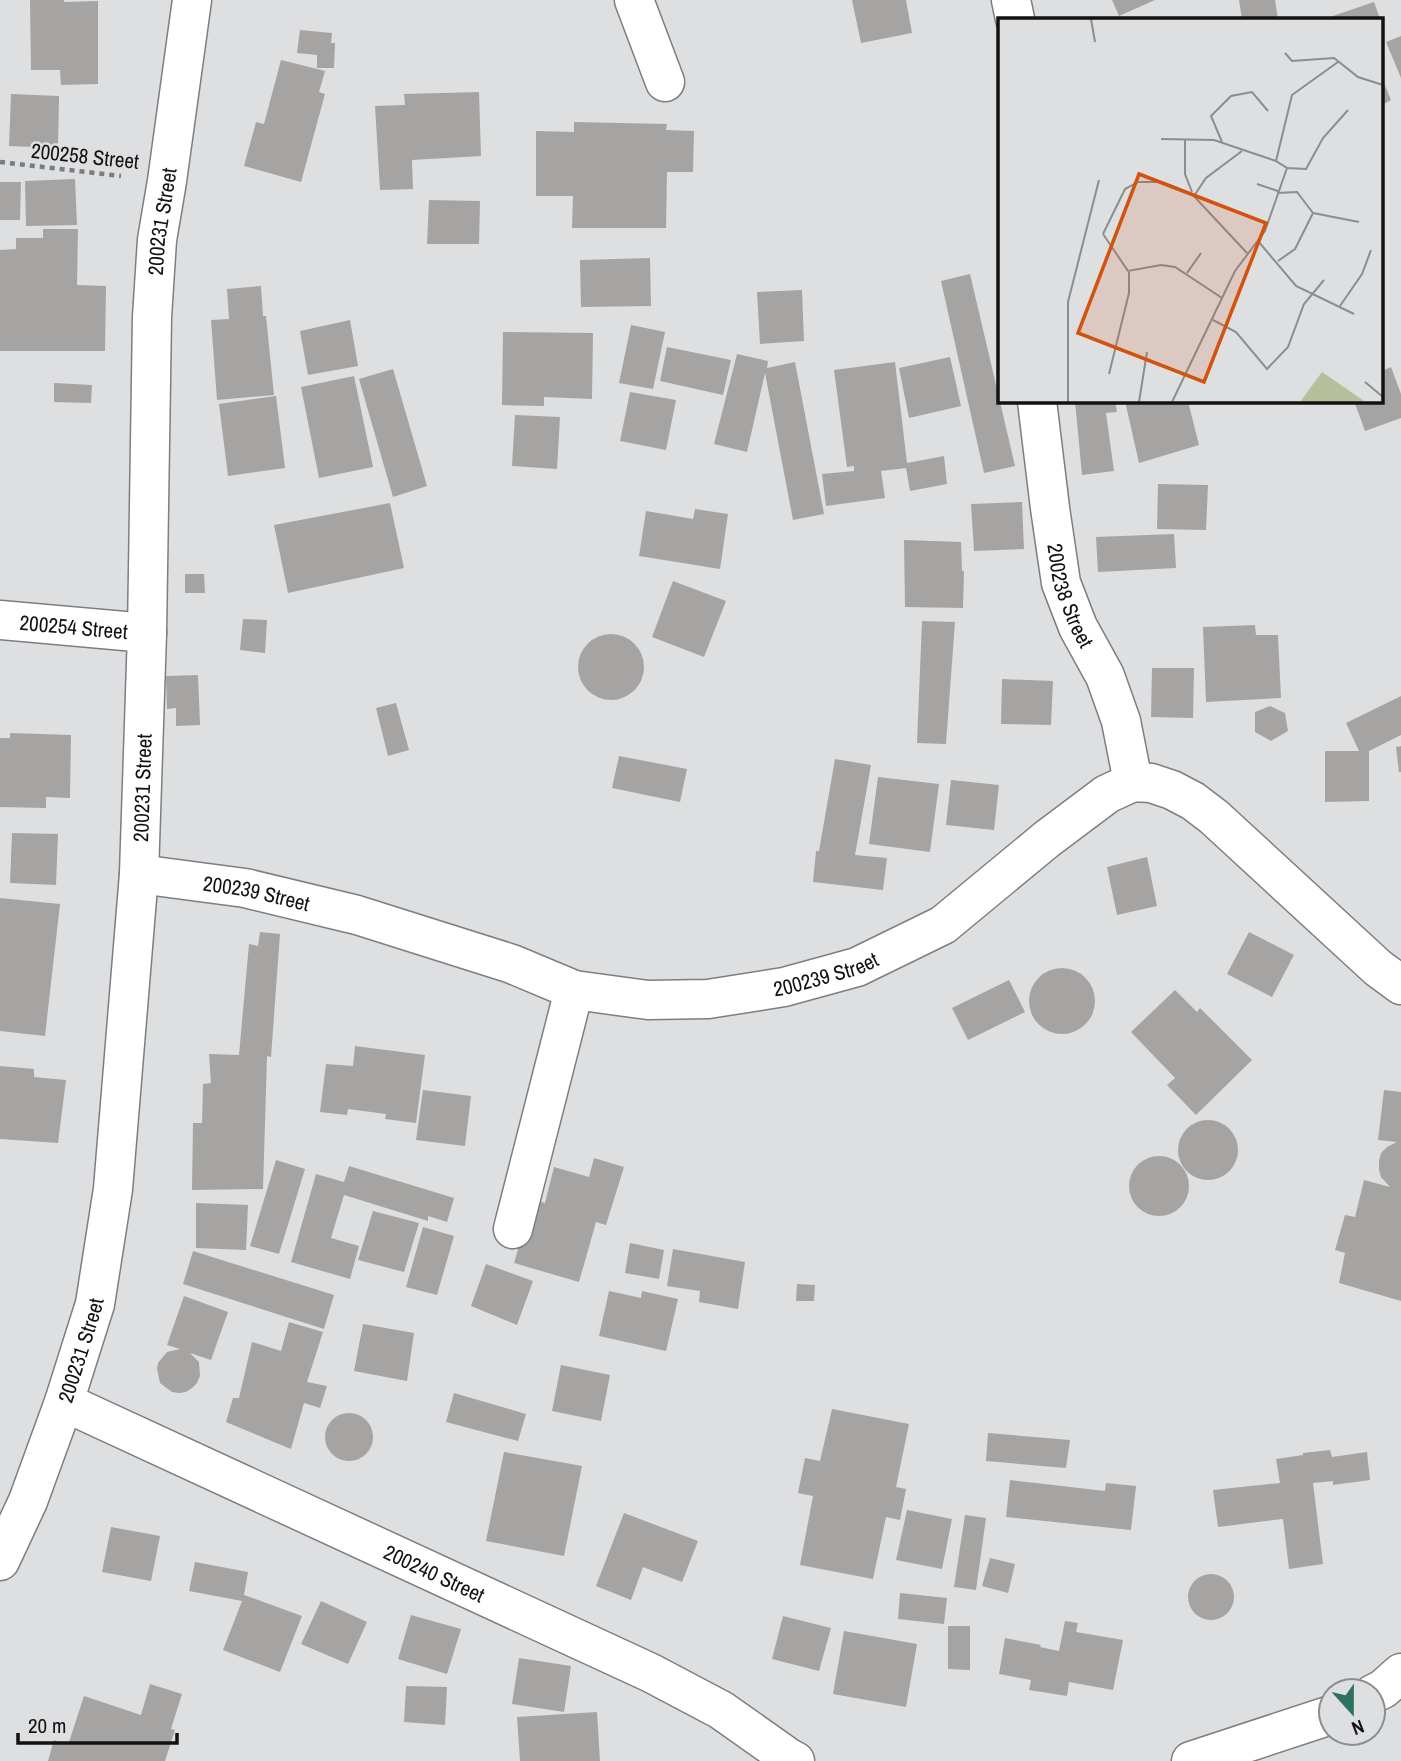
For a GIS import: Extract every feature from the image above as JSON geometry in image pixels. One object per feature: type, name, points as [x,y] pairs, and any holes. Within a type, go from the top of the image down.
[{"type":"street","name":"200231 Street","points":[[0,1558],[28,1501],[64,1402],[95,1304],[113,1189],[139,874],[147,633],[152,317],[158,240],[192,0]]},
{"type":"street","points":[[634,0],[665,82]]},
{"type":"street","points":[[1011,0],[1015,18]]},
{"type":"street","name":"200238 Street","points":[[1037,402],[1061,583],[1078,627],[1105,676],[1121,721],[1133,782]]},
{"type":"street","name":"200254 Street","points":[[0,620],[147,633]]},
{"type":"street","points":[[1133,782],[1151,783],[1193,801],[1214,817],[1378,968],[1401,985]]},
{"type":"street","name":"200239 Street","points":[[139,874],[245,888],[357,915],[512,964],[574,990],[648,1000],[708,999],[783,987],[857,967],[943,925],[1047,839],[1107,794],[1133,782]]},
{"type":"street","points":[[513,1229],[574,990]]},
{"type":"street","name":"200240 Street","points":[[64,1402],[651,1673],[721,1710],[791,1760]]},
{"type":"street","points":[[1387,1685],[1401,1673]]},
{"type":"street","points":[[1191,1761],[1317,1720]]},
{"type":"path","name":"200258 Street","points":[[0,162],[167,181]]},
{"type":"building","points":[[30,0],[98,1],[98,84],[61,85],[60,70],[31,70]]},
{"type":"building","points":[[852,0],[906,0],[912,33],[861,43]]},
{"type":"building","points":[[1112,0],[1155,0],[1119,16]]},
{"type":"building","points":[[1239,0],[1275,0],[1278,18],[1242,18]]},
{"type":"building","points":[[1374,2],[1380,18],[1327,18]]},
{"type":"building","points":[[300,30],[332,33],[331,43],[335,43],[334,68],[317,68],[317,55],[297,53]]},
{"type":"building","points":[[1401,36],[1401,78],[1386,42]]},
{"type":"building","points":[[281,60],[325,71],[319,92],[325,94],[301,182],[244,166],[256,122],[264,124]]},
{"type":"building","points":[[1384,83],[1391,100],[1384,104]]},
{"type":"building","points":[[479,92],[481,156],[412,160],[413,189],[380,190],[375,106],[405,105],[404,94]]},
{"type":"building","points":[[11,94],[59,96],[58,148],[9,146]]},
{"type":"building","points":[[574,122],[667,124],[666,130],[694,131],[693,172],[667,172],[666,228],[572,228],[573,196],[536,196],[536,131],[574,132]]},
{"type":"building","points":[[75,179],[77,225],[26,226],[25,181]]},
{"type":"building","points":[[0,182],[21,182],[20,220],[0,220]]},
{"type":"building","points":[[429,200],[480,201],[479,244],[427,244]]},
{"type":"building","points":[[43,229],[78,229],[77,285],[106,286],[105,351],[0,351],[0,250],[16,249],[16,238],[43,238]]},
{"type":"building","points":[[650,258],[651,306],[581,307],[580,260]]},
{"type":"building","points":[[970,274],[1015,466],[984,473],[941,281]]},
{"type":"building","points":[[261,286],[274,395],[217,400],[211,320],[229,319],[227,289]]},
{"type":"building","points":[[802,290],[804,341],[760,344],[757,292]]},
{"type":"building","points":[[350,320],[358,366],[308,375],[300,331]]},
{"type":"building","points":[[631,325],[665,332],[653,389],[619,383]]},
{"type":"building","points":[[503,332],[593,333],[592,399],[544,397],[544,406],[502,405]]},
{"type":"building","points":[[667,347],[731,360],[723,395],[660,381]]},
{"type":"building","points":[[737,354],[768,361],[767,368],[795,362],[824,514],[793,520],[765,373],[747,452],[714,444]]},
{"type":"building","points":[[950,357],[961,406],[909,418],[899,368]]},
{"type":"building","points":[[895,362],[907,463],[944,456],[947,484],[910,491],[906,468],[881,471],[885,498],[826,506],[822,474],[854,471],[854,466],[847,467],[834,370]]},
{"type":"building","points":[[1391,367],[1401,394],[1401,418],[1365,431],[1354,402],[1384,402],[1384,370]]},
{"type":"building","points":[[393,369],[427,486],[393,497],[359,379]]},
{"type":"building","points":[[354,376],[373,467],[319,478],[301,387]]},
{"type":"building","points":[[54,383],[92,385],[91,403],[54,402]]},
{"type":"building","points":[[630,392],[676,400],[666,450],[620,441]]},
{"type":"building","points":[[276,396],[285,468],[228,476],[219,404]]},
{"type":"building","points":[[1075,402],[1115,402],[1117,412],[1106,413],[1114,471],[1082,475]]},
{"type":"building","points":[[1125,402],[1188,402],[1199,445],[1139,463]]},
{"type":"building","points":[[515,415],[560,417],[557,469],[512,466]]},
{"type":"building","points":[[1158,484],[1208,485],[1206,530],[1157,529]]},
{"type":"building","points":[[1022,502],[1024,549],[974,551],[971,504]]},
{"type":"building","points":[[390,503],[404,568],[288,593],[274,525]]},
{"type":"building","points":[[695,509],[728,514],[720,569],[639,556],[646,511],[693,519]]},
{"type":"building","points":[[1174,534],[1176,568],[1098,572],[1096,537]]},
{"type":"building","points":[[904,540],[961,542],[964,571],[963,608],[905,607]]},
{"type":"building","points":[[185,574],[204,574],[205,593],[185,593]]},
{"type":"building","points":[[673,581],[726,601],[704,657],[652,637]]},
{"type":"building","points":[[243,619],[267,620],[265,653],[240,650]]},
{"type":"building","points":[[922,621],[955,622],[946,744],[917,743]]},
{"type":"building","points":[[1255,625],[1256,635],[1278,635],[1281,698],[1206,702],[1203,627]]},
{"type":"building","points":[[611,634],[624,636],[634,644],[642,654],[642,680],[634,690],[624,698],[611,700],[598,698],[588,690],[580,680],[578,667],[580,654],[588,644],[598,636]]},
{"type":"building","points":[[1152,668],[1194,668],[1193,718],[1151,717]]},
{"type":"building","points":[[198,675],[200,725],[176,726],[176,708],[167,709],[166,676]]},
{"type":"building","points":[[1002,679],[1053,681],[1051,725],[1001,724]]},
{"type":"building","points":[[1401,696],[1401,735],[1369,751],[1369,801],[1325,802],[1325,751],[1359,751],[1346,723]]},
{"type":"building","points":[[396,703],[409,750],[388,756],[376,708]]},
{"type":"building","points":[[1270,706],[1285,713],[1288,731],[1271,741],[1255,732],[1255,712]]},
{"type":"building","points":[[10,733],[71,735],[70,798],[46,797],[46,808],[0,807],[0,738],[10,738]]},
{"type":"building","points":[[1401,746],[1401,772],[1399,772],[1396,747]]},
{"type":"building","points":[[619,756],[687,769],[680,802],[612,788]]},
{"type":"building","points":[[835,759],[871,765],[855,855],[887,858],[883,890],[813,882],[816,851],[819,851]]},
{"type":"building","points":[[878,777],[939,784],[930,852],[869,844]]},
{"type":"building","points":[[951,780],[999,785],[994,830],[946,825]]},
{"type":"building","points":[[12,833],[58,834],[56,885],[10,883]]},
{"type":"building","points":[[1147,857],[1157,906],[1117,915],[1107,867]]},
{"type":"building","points":[[0,898],[60,904],[45,1036],[0,1031]]},
{"type":"building","points":[[260,932],[280,934],[271,1057],[267,1056],[263,1189],[192,1190],[193,1123],[202,1123],[203,1084],[211,1083],[209,1054],[239,1055],[249,944],[258,946]]},
{"type":"building","points":[[1249,932],[1294,955],[1272,997],[1227,974]]},
{"type":"building","points":[[1062,968],[1075,971],[1085,978],[1092,988],[1095,1001],[1092,1014],[1085,1024],[1075,1031],[1062,1034],[1049,1031],[1039,1024],[1032,1014],[1029,1001],[1032,988],[1039,978],[1049,971]]},
{"type":"building","points":[[1009,980],[1025,1012],[968,1040],[952,1008]]},
{"type":"building","points":[[1175,990],[1197,1012],[1200,1008],[1252,1060],[1196,1115],[1167,1085],[1175,1078],[1131,1032]]},
{"type":"building","points":[[355,1046],[425,1055],[416,1123],[385,1119],[386,1114],[348,1109],[347,1115],[320,1112],[326,1064],[353,1066]]},
{"type":"building","points":[[0,1066],[34,1069],[34,1077],[66,1080],[58,1143],[0,1139]]},
{"type":"building","points":[[423,1090],[471,1096],[465,1146],[416,1140]]},
{"type":"building","points":[[1384,1090],[1401,1092],[1401,1301],[1339,1283],[1345,1253],[1335,1250],[1345,1215],[1355,1217],[1364,1180],[1390,1187],[1381,1177],[1379,1170],[1381,1153],[1397,1142],[1378,1140]]},
{"type":"building","points":[[1202,1120],[1214,1120],[1233,1133],[1238,1150],[1236,1162],[1225,1175],[1214,1180],[1202,1180],[1183,1167],[1178,1156],[1178,1144],[1191,1125]]},
{"type":"building","points":[[1159,1156],[1176,1161],[1184,1169],[1189,1186],[1184,1203],[1176,1211],[1159,1216],[1142,1211],[1134,1203],[1129,1186],[1134,1169],[1142,1161]]},
{"type":"building","points":[[594,1158],[624,1167],[606,1225],[596,1222],[579,1282],[514,1263],[533,1199],[545,1203],[554,1167],[589,1177]]},
{"type":"building","points":[[276,1160],[305,1169],[279,1254],[250,1246]]},
{"type":"building","points":[[349,1166],[454,1198],[447,1222],[428,1216],[428,1221],[344,1195],[331,1238],[359,1246],[350,1279],[291,1262],[316,1174],[344,1182]]},
{"type":"building","points":[[196,1203],[248,1205],[246,1250],[196,1248]]},
{"type":"building","points":[[373,1211],[419,1223],[404,1272],[358,1260]]},
{"type":"building","points":[[423,1227],[454,1236],[437,1295],[406,1287]]},
{"type":"building","points":[[630,1243],[664,1250],[659,1279],[625,1273]]},
{"type":"building","points":[[673,1249],[745,1262],[738,1309],[699,1302],[700,1291],[667,1286]]},
{"type":"building","points":[[193,1251],[334,1295],[324,1329],[183,1284]]},
{"type":"building","points":[[486,1264],[533,1281],[517,1325],[471,1306]]},
{"type":"building","points":[[797,1284],[815,1285],[814,1301],[796,1301]]},
{"type":"building","points":[[609,1291],[641,1298],[642,1291],[678,1299],[666,1351],[599,1336]]},
{"type":"building","points":[[184,1296],[228,1312],[211,1360],[190,1353],[199,1362],[200,1376],[192,1388],[179,1393],[172,1392],[160,1383],[157,1369],[158,1363],[167,1352],[180,1349],[167,1345]]},
{"type":"building","points":[[289,1322],[323,1332],[307,1382],[327,1386],[320,1408],[304,1403],[291,1449],[226,1422],[233,1398],[239,1398],[252,1342],[281,1351]]},
{"type":"building","points":[[363,1324],[414,1333],[407,1381],[354,1371]]},
{"type":"building","points":[[561,1365],[610,1375],[601,1421],[552,1411]]},
{"type":"building","points":[[454,1393],[526,1414],[518,1441],[446,1422]]},
{"type":"building","points":[[832,1409],[909,1424],[896,1487],[906,1489],[900,1520],[886,1517],[873,1579],[800,1565],[813,1496],[798,1493],[805,1458],[820,1461]]},
{"type":"building","points":[[349,1413],[366,1420],[373,1437],[366,1454],[349,1461],[332,1454],[325,1437],[332,1420]]},
{"type":"building","points":[[988,1433],[1070,1440],[1066,1468],[986,1461]]},
{"type":"building","points":[[1330,1450],[1332,1457],[1367,1452],[1370,1480],[1333,1485],[1333,1481],[1313,1483],[1323,1564],[1289,1569],[1283,1519],[1218,1527],[1213,1490],[1280,1483],[1276,1459]]},
{"type":"building","points":[[504,1452],[582,1466],[564,1556],[486,1541]]},
{"type":"building","points":[[1010,1480],[1105,1491],[1106,1483],[1136,1486],[1131,1530],[1006,1517]]},
{"type":"building","points":[[907,1510],[952,1519],[942,1569],[896,1560]]},
{"type":"building","points":[[624,1513],[698,1541],[682,1582],[643,1567],[631,1600],[596,1586]]},
{"type":"building","points":[[965,1515],[986,1518],[976,1590],[954,1587]]},
{"type":"building","points":[[111,1527],[160,1536],[151,1581],[102,1572]]},
{"type":"building","points":[[990,1558],[1015,1564],[1008,1593],[982,1586]]},
{"type":"building","points":[[195,1562],[248,1572],[244,1595],[302,1616],[280,1672],[223,1650],[242,1601],[189,1591]]},
{"type":"building","points":[[1211,1574],[1227,1581],[1234,1597],[1227,1613],[1211,1620],[1195,1613],[1188,1597],[1195,1581]]},
{"type":"building","points":[[900,1593],[947,1598],[944,1624],[898,1619]]},
{"type":"building","points":[[321,1601],[367,1622],[348,1664],[301,1644]]},
{"type":"building","points":[[411,1615],[461,1629],[447,1674],[398,1659]]},
{"type":"building","points":[[783,1616],[831,1628],[819,1671],[772,1659]]},
{"type":"building","points":[[1065,1621],[1078,1623],[1076,1632],[1123,1640],[1113,1690],[1069,1682],[1067,1696],[1029,1690],[1031,1680],[999,1674],[1005,1638],[1059,1651]]},
{"type":"building","points":[[948,1626],[970,1626],[970,1670],[948,1669]]},
{"type":"building","points":[[844,1631],[917,1644],[906,1707],[833,1694]]},
{"type":"building","points":[[519,1658],[571,1666],[564,1712],[512,1704]]},
{"type":"building","points":[[150,1684],[182,1694],[165,1761],[48,1761],[54,1740],[68,1745],[84,1696],[141,1715]]},
{"type":"building","points":[[406,1686],[447,1687],[445,1725],[404,1722]]},
{"type":"building","points":[[597,1712],[600,1761],[520,1761],[517,1717]]}]
